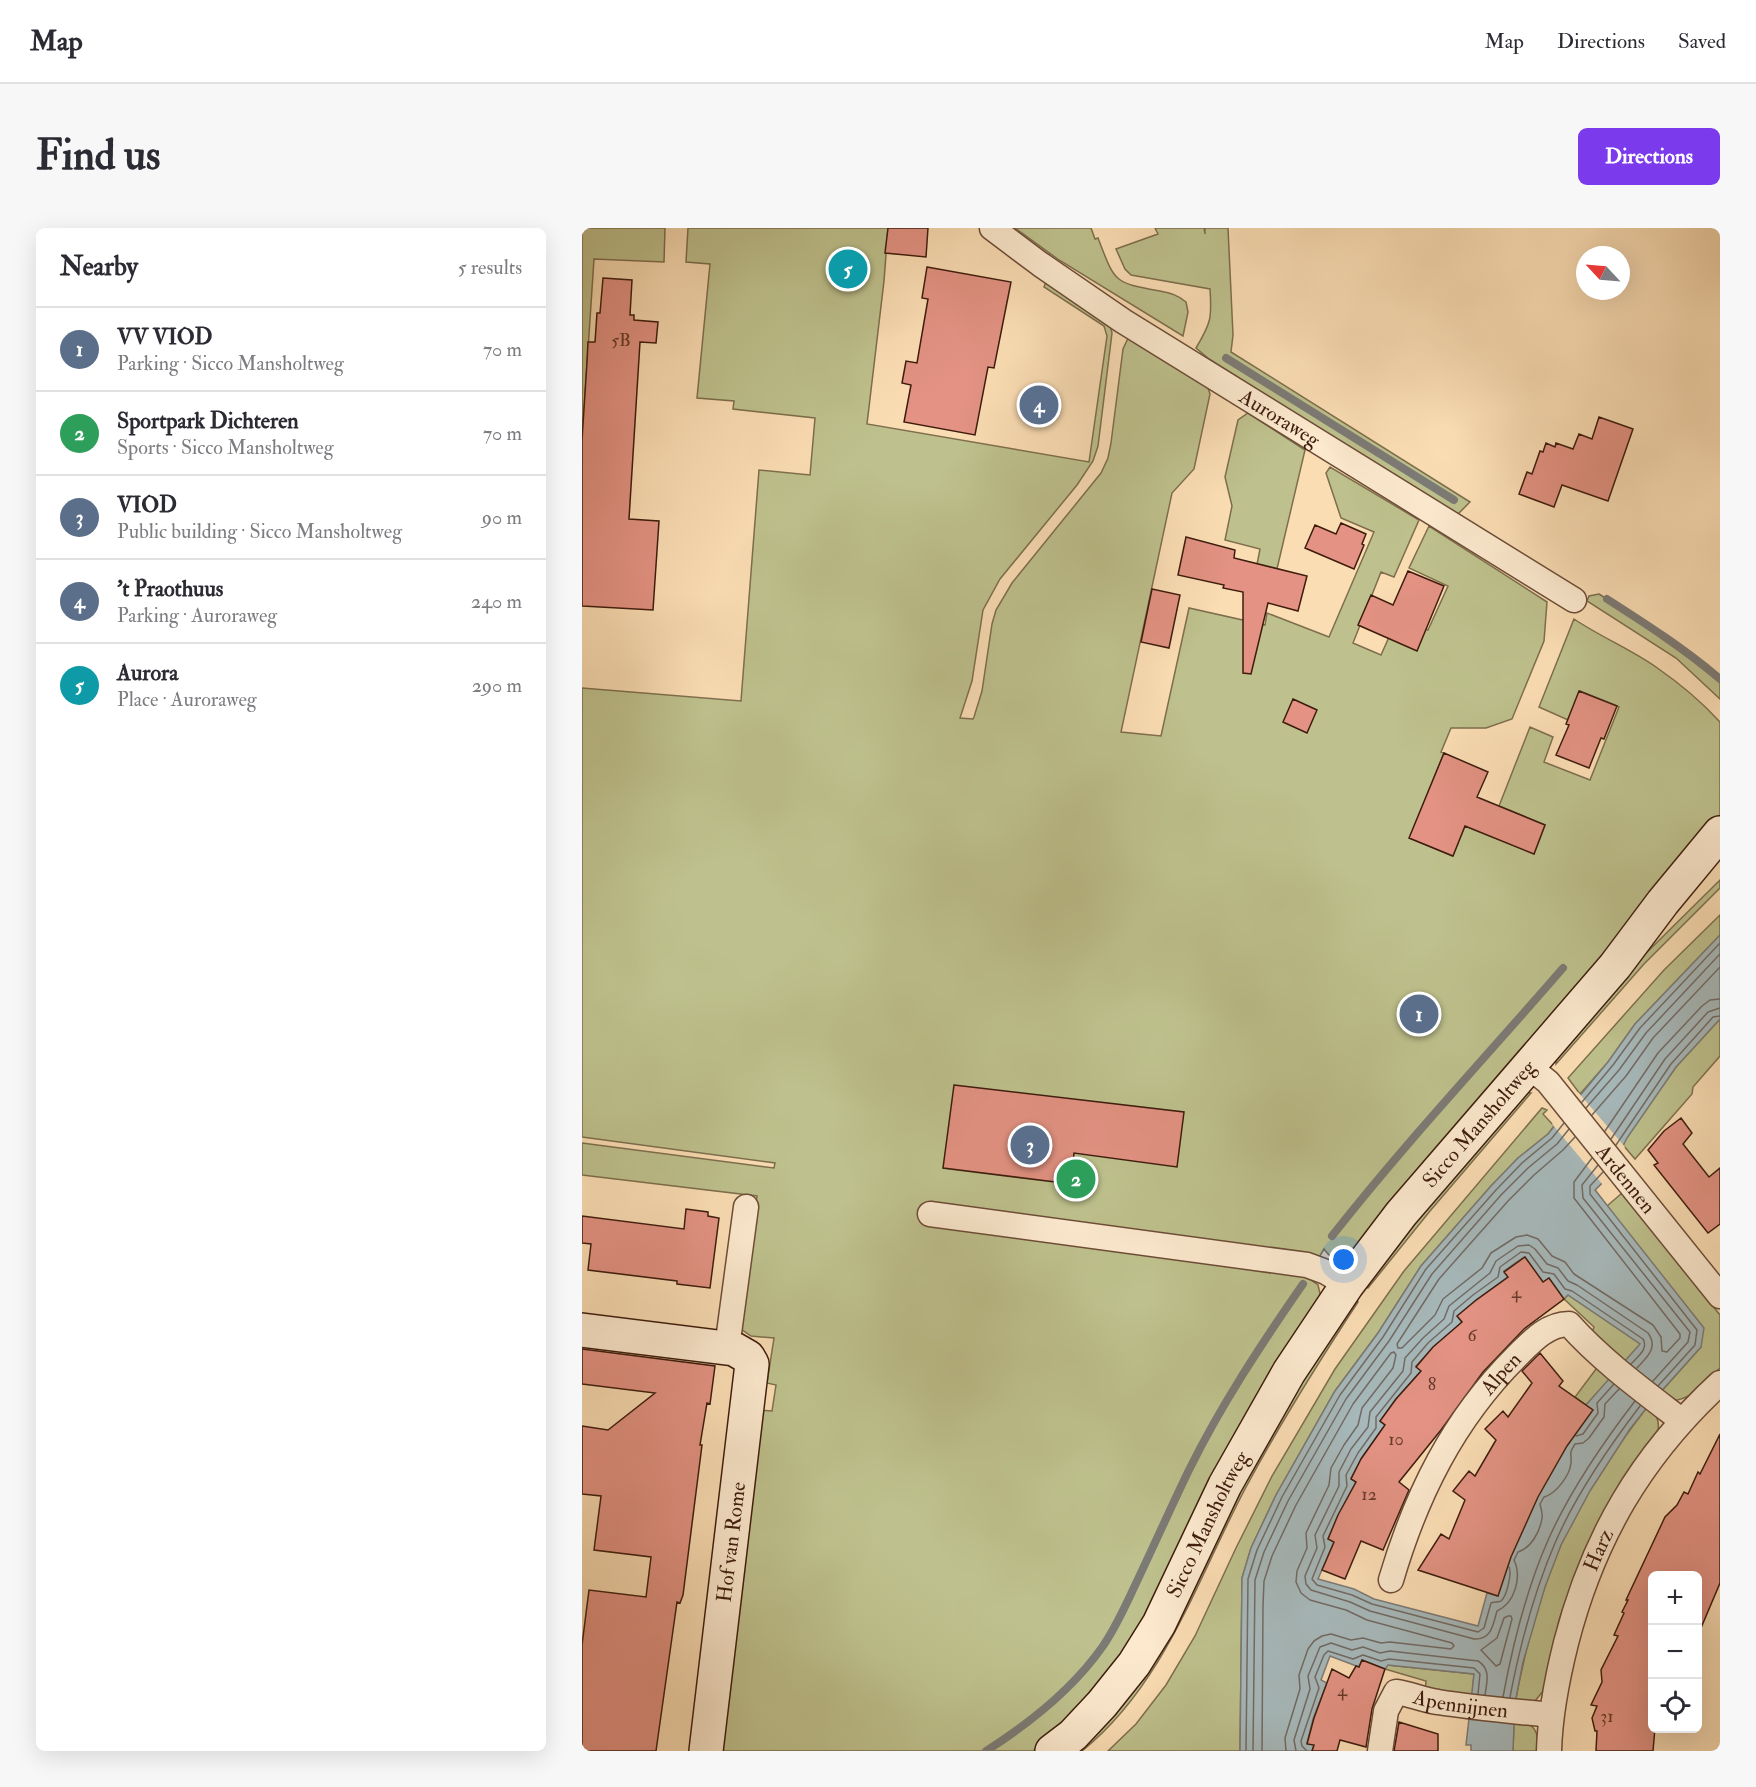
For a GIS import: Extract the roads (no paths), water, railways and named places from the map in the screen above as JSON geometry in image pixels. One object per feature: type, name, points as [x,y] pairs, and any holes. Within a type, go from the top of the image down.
[{"type":"street","name":"Auroraweg","points":[[992,228],[1124,321],[1574,600]]},
{"type":"street","name":"Sicco Mansholtweg","points":[[1052,1751],[1073,1735],[1134,1664],[1159,1624],[1225,1485],[1289,1372],[1347,1285],[1401,1214],[1615,966],[1663,902],[1720,833]]},
{"type":"street","name":"Sicco Mansholtweg","points":[[1615,966],[1676,917],[1720,869]]},
{"type":"street","name":"Ardennen","points":[[1528,1066],[1548,1082],[1720,1296]]},
{"type":"street","points":[[727,1348],[746,1207]]},
{"type":"street","points":[[930,1214],[1307,1265],[1326,1272],[1347,1285]]},
{"type":"street","name":"Alpen","points":[[1391,1580],[1416,1506],[1454,1435],[1502,1372],[1534,1340],[1556,1324],[1569,1324],[1584,1341],[1616,1369],[1681,1420]]},
{"type":"street","name":"Hof van Rome","points":[[582,1330],[727,1348],[740,1351],[748,1357],[752,1364],[753,1372],[706,1751]]},
{"type":"street","name":"Harz","points":[[1549,1751],[1551,1715],[1559,1671],[1572,1620],[1591,1563],[1607,1529],[1639,1476],[1681,1420],[1720,1383]]},
{"type":"street","name":"Apennijnen","points":[[1380,1751],[1386,1712],[1396,1692],[1410,1694],[1424,1700],[1468,1707],[1551,1715]]},
{"type":"water","points":[[1720,935],[1720,1019],[1676,1067],[1627,1138],[1606,1179],[1595,1190],[1704,1328],[1701,1347],[1630,1429],[1590,1491],[1561,1545],[1545,1587],[1523,1662],[1515,1703],[1513,1751],[1471,1751],[1471,1745],[1466,1745],[1474,1674],[1388,1665],[1385,1669],[1362,1660],[1359,1667],[1330,1656],[1321,1680],[1327,1683],[1313,1719],[1307,1743],[1314,1745],[1312,1751],[1240,1751],[1242,1578],[1251,1548],[1276,1495],[1335,1391],[1378,1333],[1421,1266],[1491,1186],[1518,1158],[1548,1134],[1608,1062],[1635,1024]],"holes":[[[1524,1257],[1543,1282],[1549,1278],[1564,1299],[1568,1295],[1640,1344],[1586,1405],[1521,1511],[1498,1596],[1487,1593],[1478,1626],[1374,1599],[1354,1589],[1318,1579],[1334,1542],[1328,1539],[1356,1482],[1351,1478],[1385,1425],[1380,1421],[1421,1371],[1416,1366],[1462,1322],[1458,1316],[1508,1277],[1504,1271]]]},
{"type":"waterway","points":[[1226,358],[1454,500]]},
{"type":"waterway","points":[[1607,599],[1651,627],[1720,679]]},
{"type":"waterway","points":[[1332,1236],[1417,1134],[1563,968]]},
{"type":"waterway","points":[[986,1751],[1019,1729],[1050,1704],[1078,1677],[1103,1646],[1122,1612],[1189,1470],[1228,1398],[1303,1284]]},
{"type":"place","name":"Aurora","points":[[848,269]]},
{"type":"place","name":"'t Praothuus","points":[[1039,405]]},
{"type":"place","name":"VV VIOD","points":[[1419,1014]]},
{"type":"place","name":"VIOD","points":[[1030,1145]]},
{"type":"place","name":"Sportpark Dichteren","points":[[1076,1179]]}]
